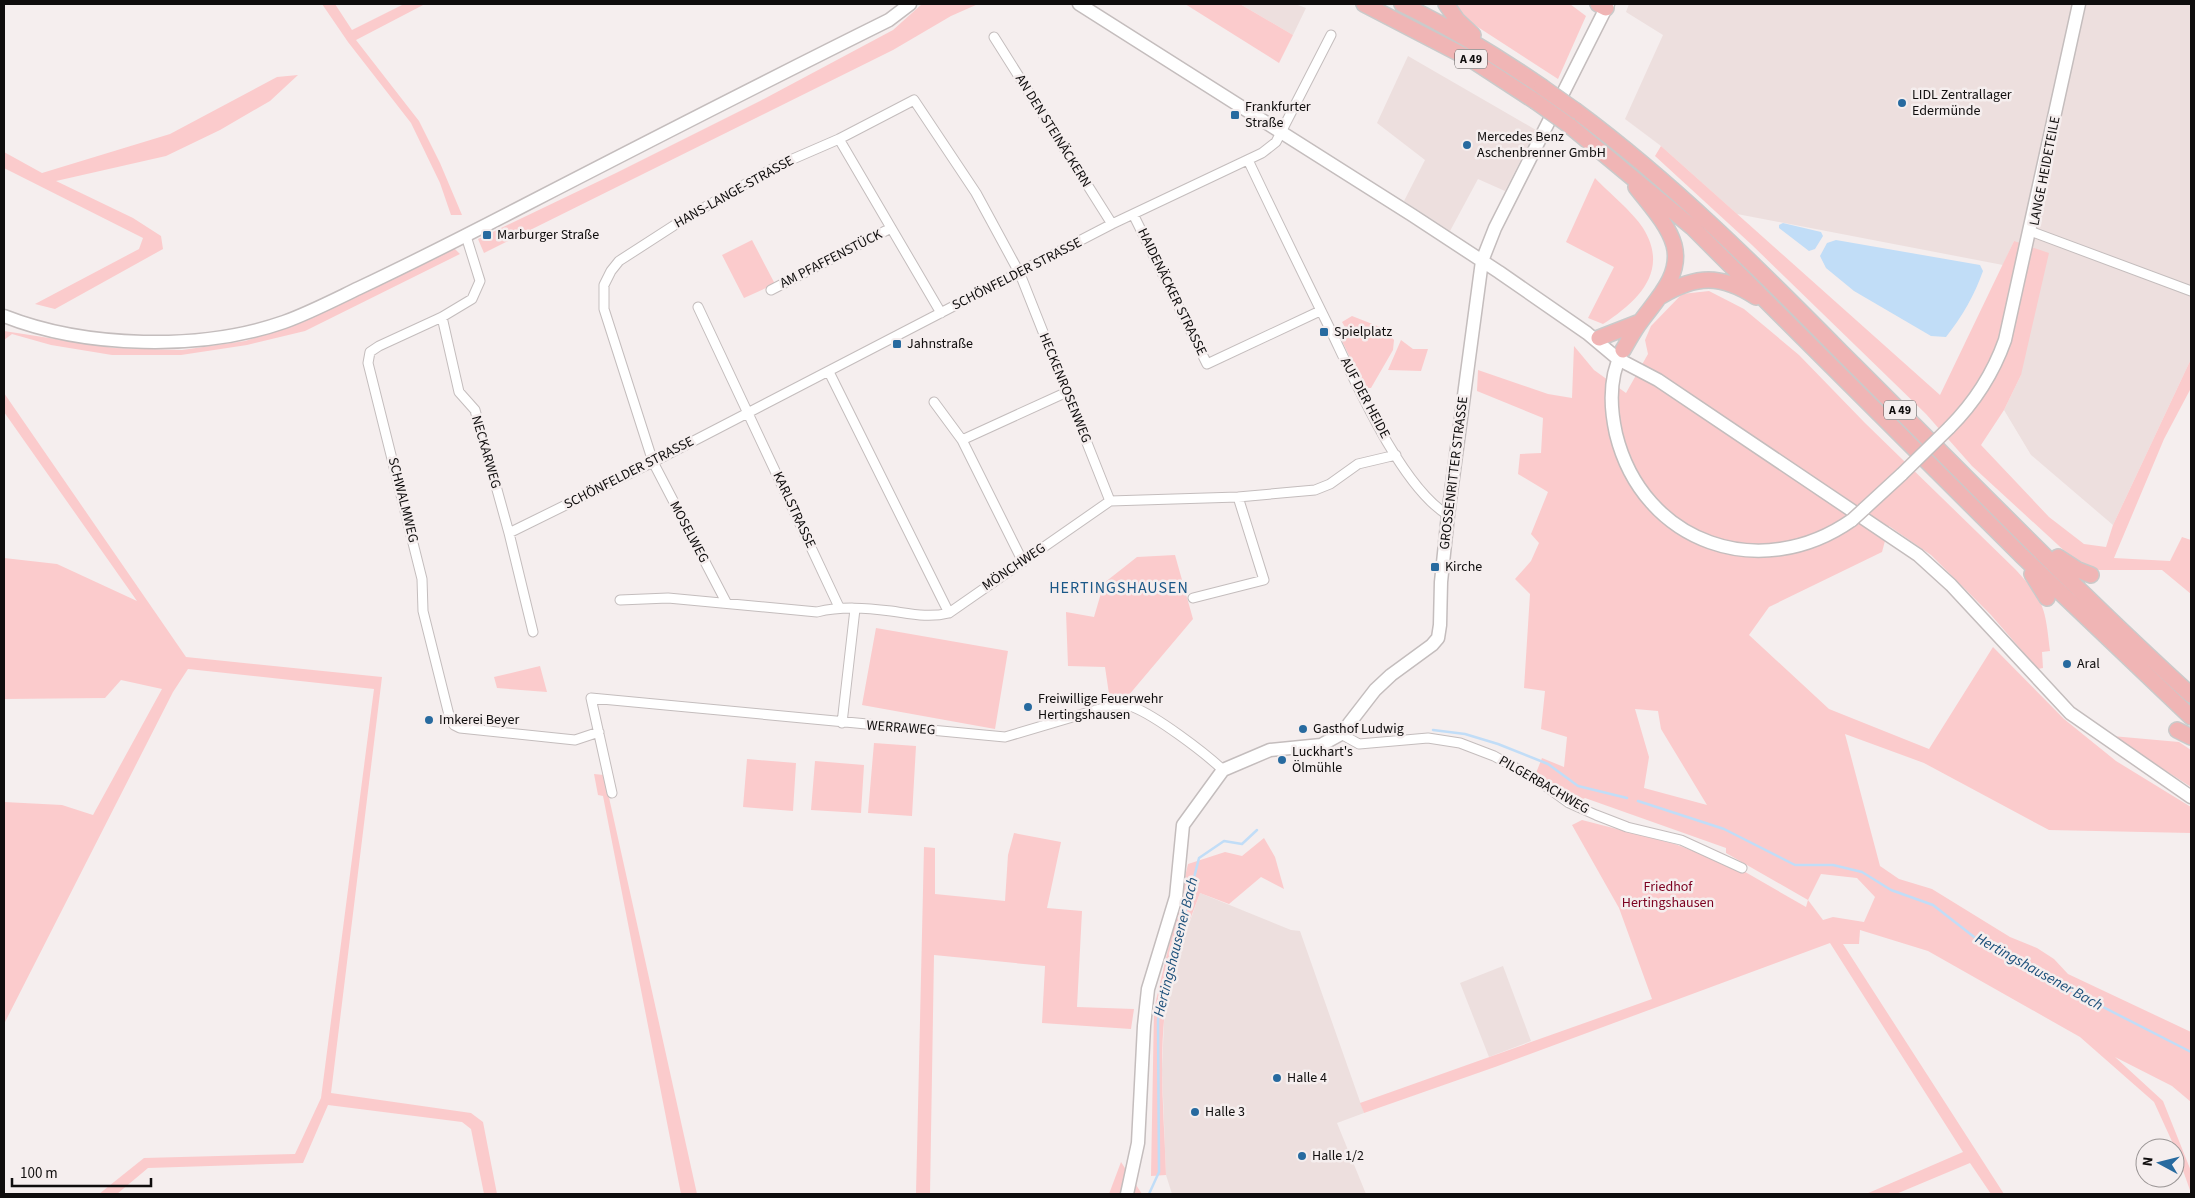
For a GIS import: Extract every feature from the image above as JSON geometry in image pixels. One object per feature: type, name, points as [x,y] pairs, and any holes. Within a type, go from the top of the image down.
[{"type":"highway","name":"A 49","points":[[1364,4],[1472,60],[1535,101],[1617,162],[1692,227],[2021,555],[2191,717]]},
{"type":"highway","name":"A 49","points":[[1402,4],[1497,56],[1576,111],[1608,135],[1702,216],[1802,312],[1997,508],[2191,695]]},
{"type":"highway","points":[[1446,4],[1457,20],[1497,56]]},
{"type":"highway","points":[[1617,162],[1664,226],[1674,246],[1673,270],[1661,296],[1640,322],[1620,354]]},
{"type":"highway","points":[[1661,296],[1685,283],[1702,279],[1711,280],[1723,282],[1749,292],[1778,311]]},
{"type":"highway","points":[[1593,335],[1640,322]]},
{"type":"highway","points":[[1997,508],[2069,565],[2091,575]]},
{"type":"highway","points":[[2021,555],[2047,598]]},
{"type":"highway","points":[[2177,730],[2191,737]]},
{"type":"street","points":[[4,316],[19,322],[88,338],[151,342],[213,338],[284,322],[371,283],[466,236],[715,107],[889,20],[910,4]]},
{"type":"street","points":[[1079,4],[1482,261],[1918,555],[1951,585],[2070,713],[2191,796]]},
{"type":"street","name":"LANGE HEIDETEILE","points":[[2079,4],[2030,230],[2191,291]]},
{"type":"street","name":"GROSSENRITTER STRASSE","points":[[1223,770],[1270,750],[1321,746],[1341,734],[1375,690],[1391,675],[1432,645],[1438,638],[1448,515],[1482,261],[1495,228],[1604,5]]},
{"type":"street","name":"SCHÖNFELDER STRASSE","points":[[509,533],[829,372],[1020,274],[1112,224],[1134,216],[1248,160],[1276,142],[1331,35]]},
{"type":"street","name":"AN DEN STEINÄCKERN","points":[[994,37],[1112,224]]},
{"type":"street","name":"HANS-LANGE-STRASSE","points":[[653,462],[604,309],[604,285],[619,261],[684,219],[779,165],[839,139],[914,100],[976,193],[1020,274]]},
{"type":"street","name":"AM PFAFFENSTÜCK","points":[[839,139],[941,313]]},
{"type":"street","name":"AUF DER HEIDE","points":[[1248,160],[1320,311],[1363,396],[1396,455],[1426,497],[1448,515]]},
{"type":"street","name":"HAIDENÄCKER STRASSE","points":[[1134,216],[1207,364],[1320,311]]},
{"type":"street","name":"AM PFAFFENSTÜCK","points":[[771,290],[891,228]]},
{"type":"street","points":[[1620,354],[1612,385],[1612,405],[1621,450],[1630,473],[1645,496],[1674,523],[1698,538],[1718,545],[1739,550],[1768,551],[1807,544],[1830,534],[1852,520],[1949,428],[1980,393],[2000,354],[2009,326],[2030,230]]},
{"type":"street","points":[[442,317],[472,299],[476,294],[480,281],[466,236]]},
{"type":"street","name":"HECKENROSENWEG","points":[[1020,274],[1110,501]]},
{"type":"street","points":[[698,307],[749,412]]},
{"type":"street","name":"NECKARWEG","points":[[442,317],[459,392],[475,410],[509,533],[533,632]]},
{"type":"street","name":"SCHWALMWEG","points":[[442,317],[379,346],[370,352],[368,364],[422,579],[423,610],[450,719],[454,725],[575,740],[599,732]]},
{"type":"street","points":[[829,372],[949,613]]},
{"type":"street","points":[[962,440],[1067,392]]},
{"type":"street","points":[[934,402],[962,440],[1023,562]]},
{"type":"street","name":"KARLSTRASSE","points":[[749,412],[839,607]]},
{"type":"street","points":[[1110,501],[1238,496],[1315,490],[1330,484],[1358,464],[1396,455]]},
{"type":"street","name":"MOSELWEG","points":[[653,462],[726,602]]},
{"type":"street","points":[[1193,598],[1264,580],[1238,496]]},
{"type":"street","name":"MÖNCHWEG","points":[[620,600],[668,598],[817,612],[839,607],[933,617],[949,613],[1110,501]]},
{"type":"street","points":[[842,722],[855,609]]},
{"type":"street","name":"WERRAWEG","points":[[612,793],[591,698],[1005,738],[1104,707],[1113,705],[1132,706],[1210,758],[1223,770]]},
{"type":"street","name":"PILGERBACHWEG","points":[[1341,734],[1359,744],[1428,738],[1460,743],[1494,756],[1536,779],[1569,803],[1596,815],[1627,827],[1681,840],[1742,868]]},
{"type":"street","points":[[1127,1194],[1134,1168],[1148,989],[1176,897],[1183,825],[1223,770]]},
{"type":"shaded area","points":[[1240,4],[1295,4],[1306,8],[1293,35]]},
{"type":"shaded area","points":[[1629,4],[2191,4],[2191,359],[2113,525],[2031,455],[2004,410],[2021,375],[2014,241],[2003,265],[1737,214],[1661,146],[1625,119],[1663,35],[1626,12]]},
{"type":"shaded area","name":"Mercedes Benz Aschenbrenner GmbH","points":[[1408,56],[1536,130],[1505,191],[1478,179],[1450,231],[1404,201],[1425,160],[1377,123]]},
{"type":"shaded area","points":[[1200,893],[1291,930],[1300,931],[1364,1113],[1337,1123],[1366,1194],[1172,1194],[1166,1175],[1162,1069],[1164,1022],[1171,975]]},
{"type":"shaded area","points":[[1503,966],[1531,1041],[1489,1057],[1460,983]]},
{"type":"green space","points":[[322,4],[335,4],[352,30],[404,4],[425,4],[356,40],[419,121],[440,163],[462,215],[451,215],[440,183],[411,123],[348,42]]},
{"type":"green space","points":[[922,4],[978,4],[951,16],[893,50],[484,253],[478,239],[760,101],[893,30]]},
{"type":"green space","points":[[1185,4],[1240,4],[1293,35],[1279,63]]},
{"type":"green space","points":[[1453,4],[1570,4],[1586,16],[1558,79],[1467,20]]},
{"type":"green space","points":[[298,75],[270,101],[220,130],[166,156],[56,181],[133,218],[161,236],[163,249],[55,309],[35,304],[139,249],[143,238],[4,168],[4,152],[42,173],[170,134],[277,77]]},
{"type":"green space","points":[[1661,146],[1940,395],[2014,241],[2049,253],[2021,375],[2004,410],[1981,445],[2049,517],[2084,544],[2106,547],[2113,525],[2191,359],[2191,388],[2164,439],[2114,558],[2170,561],[2182,537],[2191,540],[2191,594],[2162,570],[2093,570],[2070,556],[1972,466],[1926,414],[1752,245],[1655,156]]},
{"type":"green space","points":[[1595,178],[1639,222],[1650,244],[1653,258],[1646,284],[1638,295],[1603,324],[1588,318],[1614,267],[1566,242]]},
{"type":"green space","points":[[752,240],[775,284],[744,298],[722,255]]},
{"type":"green space","points":[[454,248],[460,254],[305,331],[247,345],[181,355],[112,355],[51,345],[12,334],[4,340],[4,331],[114,348],[182,350],[245,341],[303,322]]},
{"type":"green space","name":"Friedhof Hertingshausen","points":[[1709,291],[1744,309],[1799,355],[1865,423],[2015,569],[2032,589],[2042,606],[2047,625],[2050,651],[2042,652],[2043,668],[2038,669],[1991,615],[1931,555],[1889,526],[1882,552],[1769,607],[1749,635],[1829,709],[1929,749],[1993,647],[2064,719],[2116,761],[2191,807],[2191,833],[2049,830],[1924,763],[1845,734],[1880,866],[1899,879],[1932,889],[2010,937],[2037,948],[2054,959],[2068,974],[2191,1032],[2191,1102],[2172,1086],[2115,1057],[2163,1101],[2178,1138],[2170,1138],[2154,1102],[2080,1037],[1928,951],[1860,930],[1859,944],[1843,944],[2004,1194],[1991,1194],[1970,1163],[1896,1194],[1866,1194],[1963,1152],[1830,943],[1495,1067],[1364,1113],[1360,1103],[1652,999],[1619,908],[1572,825],[1582,820],[1675,844],[1740,869],[1806,907],[1808,900],[1726,853],[1726,848],[1585,798],[1577,802],[1536,773],[1542,758],[1564,767],[1567,737],[1541,729],[1545,691],[1524,688],[1530,594],[1515,579],[1531,561],[1539,543],[1531,534],[1548,492],[1518,474],[1520,454],[1541,453],[1543,418],[1477,391],[1478,370],[1548,394],[1572,398],[1574,346],[1594,370],[1626,393],[1648,354],[1645,340],[1651,326],[1682,294]],"holes":[[[1635,709],[1658,711],[1661,729],[1707,805],[1644,788],[1649,757]],[[1821,874],[1857,878],[1875,897],[1864,922],[1833,917],[1823,920],[1808,900]]]},
{"type":"green space","points":[[1352,316],[1385,329],[1394,340],[1393,350],[1371,388],[1365,388],[1338,333],[1346,329],[1342,322]]},
{"type":"green space","points":[[1401,340],[1413,349],[1428,349],[1421,371],[1388,370]]},
{"type":"green space","points":[[4,393],[186,657],[382,677],[331,1093],[471,1113],[483,1122],[497,1194],[484,1194],[471,1129],[462,1122],[328,1105],[303,1163],[148,1168],[117,1194],[99,1194],[144,1158],[295,1154],[321,1098],[374,689],[188,669],[173,692],[4,1024],[4,802],[62,805],[93,815],[162,689],[121,680],[105,698],[4,699],[4,558],[57,564],[137,601],[4,412]]},
{"type":"green space","points":[[1175,555],[1193,619],[1128,696],[1109,694],[1105,667],[1068,666],[1066,612],[1094,617],[1104,583],[1137,557]]},
{"type":"green space","points":[[876,628],[1008,651],[995,729],[862,705]]},
{"type":"green space","points":[[540,666],[547,692],[497,688],[494,677]]},
{"type":"green space","points":[[2112,736],[2179,742],[2191,750],[2191,787]]},
{"type":"green space","points":[[874,743],[916,746],[912,816],[868,813]]},
{"type":"green space","points":[[747,759],[796,763],[793,811],[743,807]]},
{"type":"green space","points":[[815,761],[864,765],[861,813],[811,810]]},
{"type":"green space","points":[[594,774],[604,775],[697,1194],[681,1194],[603,796],[598,795]]},
{"type":"green space","points":[[1014,833],[1061,842],[1047,908],[1082,911],[1077,1007],[1134,1009],[1131,1029],[1042,1023],[1045,966],[934,955],[930,1194],[916,1194],[924,847],[935,848],[935,894],[1005,901],[1008,855]]},
{"type":"green space","points":[[1264,838],[1275,857],[1284,889],[1261,877],[1229,904],[1200,893],[1177,956],[1166,1000],[1162,1050],[1166,1175],[1151,1176],[1154,1009],[1188,864],[1225,852],[1242,856]]},
{"type":"green space","points":[[2185,1156],[2191,1171],[2191,1193],[2185,1176]]},
{"type":"green space","points":[[1121,1162],[1142,1194],[1109,1194]]},
{"type":"water","points":[[1783,223],[1821,232],[1823,236],[1815,249],[1809,251],[1779,228],[1779,225]]},
{"type":"water","points":[[1836,240],[1980,265],[1983,271],[1967,305],[1946,337],[1931,336],[1854,291],[1826,268],[1820,256],[1827,243]]},
{"type":"waterway","name":"Hertingshausener Bach","points":[[1433,730],[1465,734],[1498,744],[1548,764],[1578,786],[1627,798]]},
{"type":"waterway","name":"Hertingshausener Bach","points":[[1638,801],[1724,829],[1795,865],[1833,865],[1862,872],[1891,890],[1933,905],[1978,940],[2011,954],[2058,984],[2191,1052]]},
{"type":"waterway","name":"Hertingshausener Bach","points":[[1149,1194],[1159,1172],[1158,1020],[1199,858],[1224,841],[1242,844],[1257,830]]},
{"type":"place","name":"LIDL Zentrallager Edermünde","points":[[1902,103]]},
{"type":"place","name":"Frankfurter Straße","points":[[1235,115]]},
{"type":"place","name":"Mercedes Benz Aschenbrenner GmbH","points":[[1467,145]]},
{"type":"place","name":"Marburger Straße","points":[[487,235]]},
{"type":"place","name":"Spielplatz","points":[[1324,332]]},
{"type":"place","name":"Jahnstraße","points":[[897,344]]},
{"type":"place","name":"Kirche","points":[[1435,567]]},
{"type":"place","name":"Aral","points":[[2067,664]]},
{"type":"place","name":"Freiwillige Feuerwehr Hertingshausen","points":[[1028,707]]},
{"type":"place","name":"Imkerei Beyer","points":[[429,720]]},
{"type":"place","name":"Gasthof Ludwig","points":[[1303,729]]},
{"type":"place","name":"Luckhart's Ölmühle","points":[[1282,760]]},
{"type":"place","name":"Halle 4","points":[[1277,1078]]},
{"type":"place","name":"Halle 3","points":[[1195,1112]]},
{"type":"place","name":"Halle 1/2","points":[[1302,1156]]},
{"type":"district","name":"HERTINGSHAUSEN","points":[[1119,588]]}]
